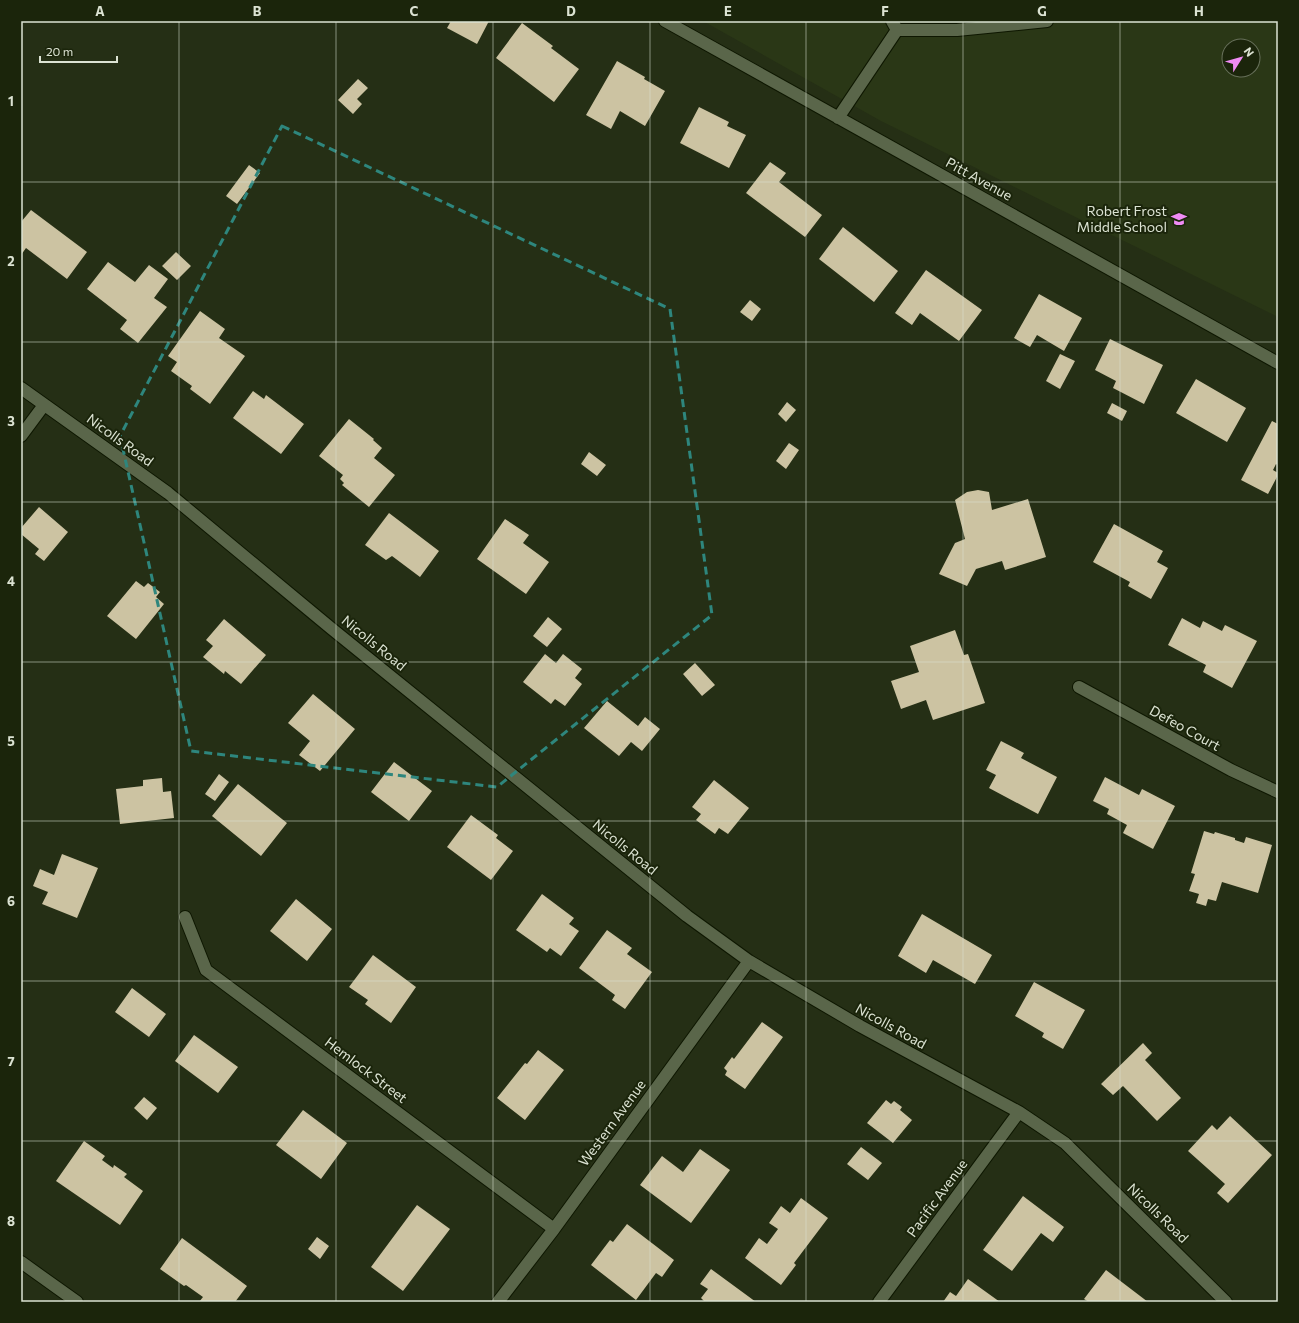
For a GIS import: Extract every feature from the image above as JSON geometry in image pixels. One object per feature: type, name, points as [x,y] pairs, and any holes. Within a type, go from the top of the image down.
[{"type":"street","name":"Pitt Avenue","points":[[665,21],[1278,364]]},
{"type":"street","points":[[838,118],[894,25],[957,30],[1047,21]]},
{"type":"street","name":"Nicolls Road","points":[[21,388],[168,493],[332,630],[669,902],[749,961],[860,1026],[1018,1112],[1065,1143],[1226,1302]]},
{"type":"street","points":[[21,436],[44,405]]},
{"type":"street","name":"Defeo Court","points":[[1080,687],[1230,770],[1278,792]]},
{"type":"street","name":"Hemlock Street","points":[[185,917],[206,970],[554,1229]]},
{"type":"street","name":"Western Avenue","points":[[498,1302],[554,1229],[749,961]]},
{"type":"street","name":"Pacific Avenue","points":[[879,1302],[1018,1112]]},
{"type":"street","points":[[21,1262],[77,1302]]},
{"type":"highlighted area","points":[[282,126],[670,309],[712,615],[497,787],[191,751],[120,436]]},
{"type":"shaded area","name":"Robert Frost Middle School","points":[[703,21],[1278,21],[1278,317],[881,121]]},
{"type":"building","points":[[451,21],[489,21],[477,44],[447,28]]},
{"type":"building","points":[[522,23],[553,46],[551,48],[579,69],[554,102],[496,58]]},
{"type":"building","points":[[617,61],[645,77],[644,79],[665,91],[645,126],[620,111],[611,129],[586,115]]},
{"type":"building","points":[[358,79],[368,88],[357,99],[362,104],[353,114],[338,100]]},
{"type":"building","points":[[699,107],[729,122],[727,126],[746,135],[729,168],[680,143]]},
{"type":"building","points":[[770,162],[786,173],[779,182],[822,215],[805,237],[746,193]]},
{"type":"building","points":[[249,165],[260,173],[237,204],[226,196]]},
{"type":"building","points":[[31,210],[87,252],[67,279],[26,248],[21,255],[21,222]]},
{"type":"building","points":[[843,227],[898,271],[874,302],[819,259]]},
{"type":"building","points":[[176,252],[191,266],[177,280],[162,266]]},
{"type":"building","points":[[108,262],[135,282],[149,265],[168,279],[154,298],[167,307],[138,343],[120,329],[127,320],[87,289]]},
{"type":"building","points":[[926,270],[982,310],[959,341],[920,313],[912,325],[895,313]]},
{"type":"building","points":[[1039,294],[1082,318],[1064,351],[1037,335],[1030,347],[1014,338]]},
{"type":"building","points":[[750,300],[761,309],[752,321],[740,312]]},
{"type":"building","points":[[200,311],[225,329],[219,338],[245,356],[210,404],[190,389],[192,386],[171,371],[177,362],[168,356]]},
{"type":"building","points":[[1110,339],[1163,365],[1144,404],[1113,388],[1116,381],[1095,370]]},
{"type":"building","points":[[1060,354],[1075,361],[1060,389],[1046,381]]},
{"type":"building","points":[[1196,379],[1246,408],[1227,442],[1176,413]]},
{"type":"building","points":[[253,391],[264,399],[266,395],[304,424],[281,454],[233,418]]},
{"type":"building","points":[[787,402],[796,410],[786,422],[778,414]]},
{"type":"building","points":[[1112,403],[1127,411],[1122,421],[1107,413]]},
{"type":"building","points":[[349,419],[374,439],[373,440],[382,448],[374,458],[395,475],[369,507],[342,485],[344,483],[340,479],[343,475],[319,456]]},
{"type":"building","points":[[1272,421],[1278,424],[1278,465],[1276,464],[1273,470],[1278,473],[1278,475],[1268,494],[1241,480]]},
{"type":"building","points":[[789,443],[799,450],[786,469],[776,461]]},
{"type":"building","points":[[589,452],[606,465],[597,476],[581,464]]},
{"type":"building","points":[[978,490],[989,492],[992,510],[1028,499],[1046,557],[1005,570],[1002,561],[976,569],[967,586],[939,574],[955,543],[965,539],[955,500],[967,492]]},
{"type":"building","points":[[39,507],[68,532],[44,561],[35,554],[39,549],[21,534],[21,528]]},
{"type":"building","points":[[389,513],[439,551],[420,577],[392,556],[386,560],[365,545]]},
{"type":"building","points":[[505,519],[529,535],[523,543],[549,562],[526,594],[477,559]]},
{"type":"building","points":[[1114,524],[1163,551],[1157,562],[1168,568],[1151,599],[1128,586],[1130,582],[1093,562]]},
{"type":"building","points":[[136,581],[144,587],[148,583],[160,592],[156,597],[164,604],[136,639],[107,616]]},
{"type":"building","points":[[548,617],[562,629],[547,647],[533,636]]},
{"type":"building","points":[[1182,618],[1200,628],[1203,621],[1222,631],[1225,625],[1257,641],[1232,688],[1203,672],[1206,665],[1168,645]]},
{"type":"building","points":[[224,619],[266,655],[241,684],[225,671],[224,674],[203,657],[213,646],[206,640]]},
{"type":"building","points":[[955,630],[964,655],[968,654],[985,703],[933,720],[926,700],[901,709],[891,681],[919,672],[910,646]]},
{"type":"building","points":[[545,654],[556,663],[563,654],[582,669],[575,678],[582,684],[565,706],[555,699],[551,704],[523,682]]},
{"type":"building","points":[[695,663],[715,685],[702,696],[683,674]]},
{"type":"building","points":[[313,694],[355,729],[320,771],[299,755],[310,741],[288,723]]},
{"type":"building","points":[[607,701],[638,726],[645,717],[660,729],[642,751],[631,742],[619,756],[584,728]]},
{"type":"building","points":[[1001,741],[1024,753],[1021,758],[1057,777],[1038,814],[989,788],[996,775],[986,770]]},
{"type":"building","points":[[394,762],[432,791],[409,821],[371,792]]},
{"type":"building","points":[[219,774],[229,782],[215,801],[205,794]]},
{"type":"building","points":[[1105,777],[1139,795],[1142,789],[1175,806],[1153,849],[1123,833],[1127,825],[1107,814],[1109,809],[1093,801]]},
{"type":"building","points":[[162,778],[163,792],[171,791],[174,818],[120,824],[116,789],[143,786],[143,780]]},
{"type":"building","points":[[714,780],[749,808],[728,834],[719,828],[715,834],[696,820],[701,814],[692,807]]},
{"type":"building","points":[[238,784],[287,823],[261,856],[212,816]]},
{"type":"building","points":[[471,815],[498,835],[496,838],[513,851],[491,880],[447,847]]},
{"type":"building","points":[[1204,831],[1214,834],[1215,832],[1235,838],[1235,840],[1244,843],[1246,837],[1272,845],[1258,893],[1222,882],[1216,901],[1208,899],[1206,906],[1196,903],[1199,894],[1189,891],[1195,874],[1191,873]]},
{"type":"building","points":[[62,854],[98,868],[77,918],[42,904],[48,892],[33,886],[40,869],[54,875]]},
{"type":"building","points":[[542,894],[574,918],[569,924],[579,931],[561,956],[550,948],[547,952],[516,930]]},
{"type":"building","points":[[296,899],[332,929],[307,961],[270,931]]},
{"type":"building","points":[[922,914],[992,955],[975,984],[933,960],[926,973],[898,956]]},
{"type":"building","points":[[607,930],[632,948],[627,954],[652,972],[625,1009],[612,1000],[615,995],[579,968]]},
{"type":"building","points":[[373,955],[416,987],[391,1023],[365,1004],[368,1000],[349,987]]},
{"type":"building","points":[[1034,982],[1085,1010],[1063,1049],[1042,1037],[1044,1033],[1015,1016]]},
{"type":"building","points":[[132,988],[166,1014],[149,1037],[115,1012]]},
{"type":"building","points":[[762,1022],[783,1037],[745,1089],[725,1075],[727,1071],[724,1068],[732,1057],[734,1059]]},
{"type":"building","points":[[194,1035],[238,1067],[218,1093],[175,1061]]},
{"type":"building","points":[[1143,1043],[1152,1053],[1145,1060],[1181,1098],[1157,1121],[1123,1086],[1113,1095],[1101,1084]]},
{"type":"building","points":[[538,1050],[564,1070],[525,1120],[497,1098],[525,1063],[527,1064]]},
{"type":"building","points":[[144,1097],[157,1108],[147,1120],[134,1108]]},
{"type":"building","points":[[886,1100],[891,1104],[894,1101],[902,1107],[900,1110],[912,1120],[893,1143],[867,1123]]},
{"type":"building","points":[[303,1110],[347,1143],[321,1179],[276,1145]]},
{"type":"building","points":[[1230,1116],[1272,1155],[1228,1203],[1217,1193],[1225,1184],[1188,1151],[1212,1125],[1217,1130]]},
{"type":"building","points":[[84,1141],[105,1156],[102,1160],[113,1168],[114,1165],[127,1174],[124,1177],[143,1191],[120,1225],[56,1181]]},
{"type":"building","points":[[861,1147],[882,1163],[868,1180],[847,1164]]},
{"type":"building","points":[[700,1149],[730,1170],[691,1223],[640,1185],[662,1156],[683,1172]]},
{"type":"building","points":[[1023,1196],[1064,1227],[1053,1242],[1041,1233],[1012,1271],[983,1250]]},
{"type":"building","points":[[801,1198],[828,1218],[794,1263],[796,1265],[781,1285],[745,1258],[759,1238],[767,1244],[778,1229],[769,1223],[781,1206],[790,1213]]},
{"type":"building","points":[[417,1205],[450,1229],[403,1291],[371,1267]]},
{"type":"building","points":[[627,1224],[674,1260],[662,1277],[656,1273],[636,1300],[591,1265],[610,1240],[613,1242]]},
{"type":"building","points":[[317,1237],[329,1246],[320,1259],[308,1249]]},
{"type":"building","points":[[182,1238],[247,1286],[235,1302],[199,1302],[203,1297],[160,1269]]},
{"type":"building","points":[[711,1269],[756,1302],[705,1302],[701,1298],[708,1289],[700,1284]]},
{"type":"building","points":[[1106,1270],[1148,1302],[1089,1302],[1084,1299]]},
{"type":"building","points":[[968,1279],[1000,1302],[943,1302],[950,1292],[956,1296]]},
{"type":"place","name":"Robert Frost Middle School","points":[[1179,219]]}]
